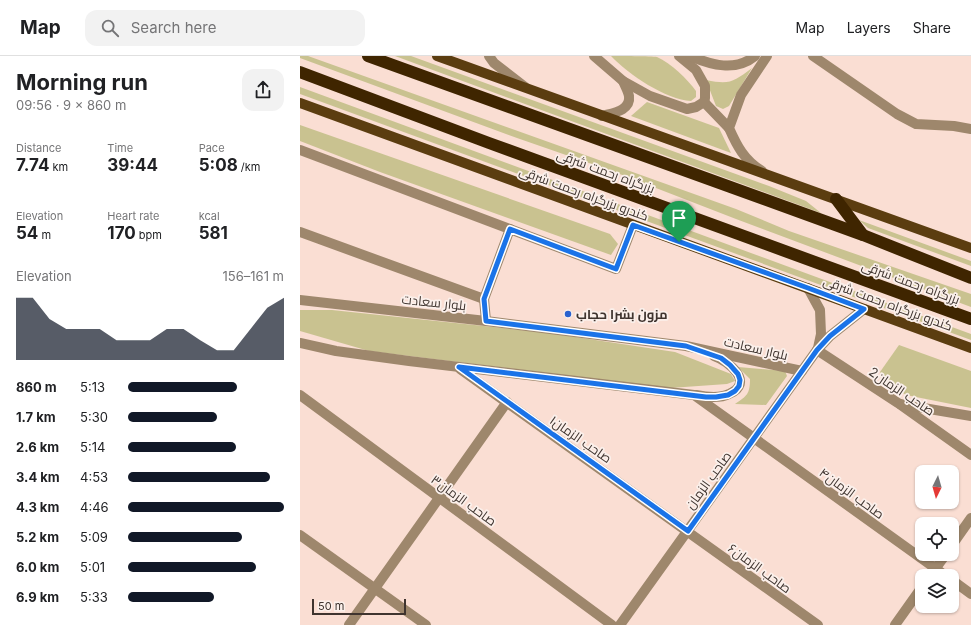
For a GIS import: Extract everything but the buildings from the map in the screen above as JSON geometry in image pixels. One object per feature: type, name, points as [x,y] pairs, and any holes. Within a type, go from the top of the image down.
[{"type":"highway","name":"بزرگراه رحمت شرقی","points":[[368,56],[863,235],[971,278]]},
{"type":"highway","name":"بزرگراه رحمت شرقی","points":[[300,72],[496,146],[971,319]]},
{"type":"highway","points":[[836,199],[863,235]]},
{"type":"main road","points":[[437,56],[971,248]]},
{"type":"main road","name":"کندرو بزرگراه رحمت شرقی","points":[[300,103],[971,348]]},
{"type":"street","points":[[489,56],[494,63],[530,90]]},
{"type":"street","points":[[596,57],[623,81],[650,96],[687,109],[696,107],[704,102],[705,86],[696,70],[679,56]]},
{"type":"street","points":[[690,56],[702,61],[728,67],[748,62],[755,56]]},
{"type":"street","points":[[729,128],[741,95],[767,56]]},
{"type":"street","points":[[813,56],[897,114],[916,124],[954,126],[971,129]]},
{"type":"street","points":[[602,116],[626,107],[629,98],[623,81]]},
{"type":"street","points":[[704,102],[729,128],[738,147],[751,165],[772,177]]},
{"type":"street","points":[[300,150],[616,269],[633,225]]},
{"type":"street","points":[[486,321],[484,299],[510,229]]},
{"type":"street","points":[[300,232],[484,299]]},
{"type":"street","points":[[808,288],[820,310],[821,334],[817,350]]},
{"type":"street","name":"بلوار سعادت","points":[[300,300],[686,346],[802,372]]},
{"type":"street","points":[[817,350],[830,336],[864,309]]},
{"type":"street","points":[[300,343],[336,351],[694,395],[716,397],[728,395],[735,391],[739,386],[740,380],[735,370],[721,358],[686,346]]},
{"type":"street","name":"صاحب الزمان","points":[[620,625],[817,350]]},
{"type":"street","name":"2صاحب الزمان","points":[[817,350],[898,403],[971,456]]},
{"type":"street","name":"صاحب الزمان۱","points":[[459,367],[688,531]]},
{"type":"street","name":"صاحب الزمان۳","points":[[300,395],[612,625]]},
{"type":"street","points":[[694,395],[754,439]]},
{"type":"street","points":[[348,625],[507,402]]},
{"type":"street","points":[[898,403],[971,416]]},
{"type":"street","name":"صاحب الزمان۴","points":[[754,439],[928,569]]},
{"type":"street","points":[[959,535],[971,518]]},
{"type":"street","name":"صاحب الزمان۶","points":[[688,531],[818,625]]},
{"type":"street","points":[[300,535],[426,625]]},
{"type":"street","points":[[934,569],[941,561]]},
{"type":"street","points":[[959,585],[971,594]]},
{"type":"street","points":[[895,625],[915,597]]},
{"type":"shaded area","points":[[300,56],[308,56],[736,209],[789,231],[971,294],[971,307],[612,171],[517,138],[300,58]]},
{"type":"shaded area","points":[[395,56],[411,56],[769,186],[806,201],[821,213]]},
{"type":"shaded area","points":[[611,56],[657,57],[668,63],[683,77],[696,91],[696,97],[691,101],[681,100],[659,91],[637,78]]},
{"type":"shaded area","points":[[752,68],[729,106],[723,109],[716,106],[706,80],[721,82],[731,81]]},
{"type":"shaded area","points":[[300,87],[971,334],[971,340],[300,94]]},
{"type":"shaded area","points":[[647,102],[719,128],[731,153],[631,116]]},
{"type":"shaded area","points":[[300,125],[610,234],[618,244],[611,255],[380,172],[300,141]]},
{"type":"shaded area","points":[[859,220],[971,261],[971,266],[868,228]]},
{"type":"shaded area","points":[[300,310],[332,310],[549,333],[675,352],[731,374],[735,381],[727,384],[670,388],[369,351],[300,331]]},
{"type":"shaded area","points":[[899,345],[971,371],[971,408],[906,395],[885,382],[880,372]]},
{"type":"shaded area","points":[[738,367],[785,371],[787,376],[766,405],[735,404],[747,394],[750,384],[750,379]]},
{"type":"place","name":"مزون بشرا حجاب","points":[[568,314]]},
{"type":"route","points":[[633,225],[679,242],[864,309],[830,336],[817,350],[688,531],[459,367],[706,397],[728,395],[735,391],[739,386],[740,380],[735,370],[721,358],[686,346],[486,321],[484,299],[510,229],[616,269],[633,225]]}]
